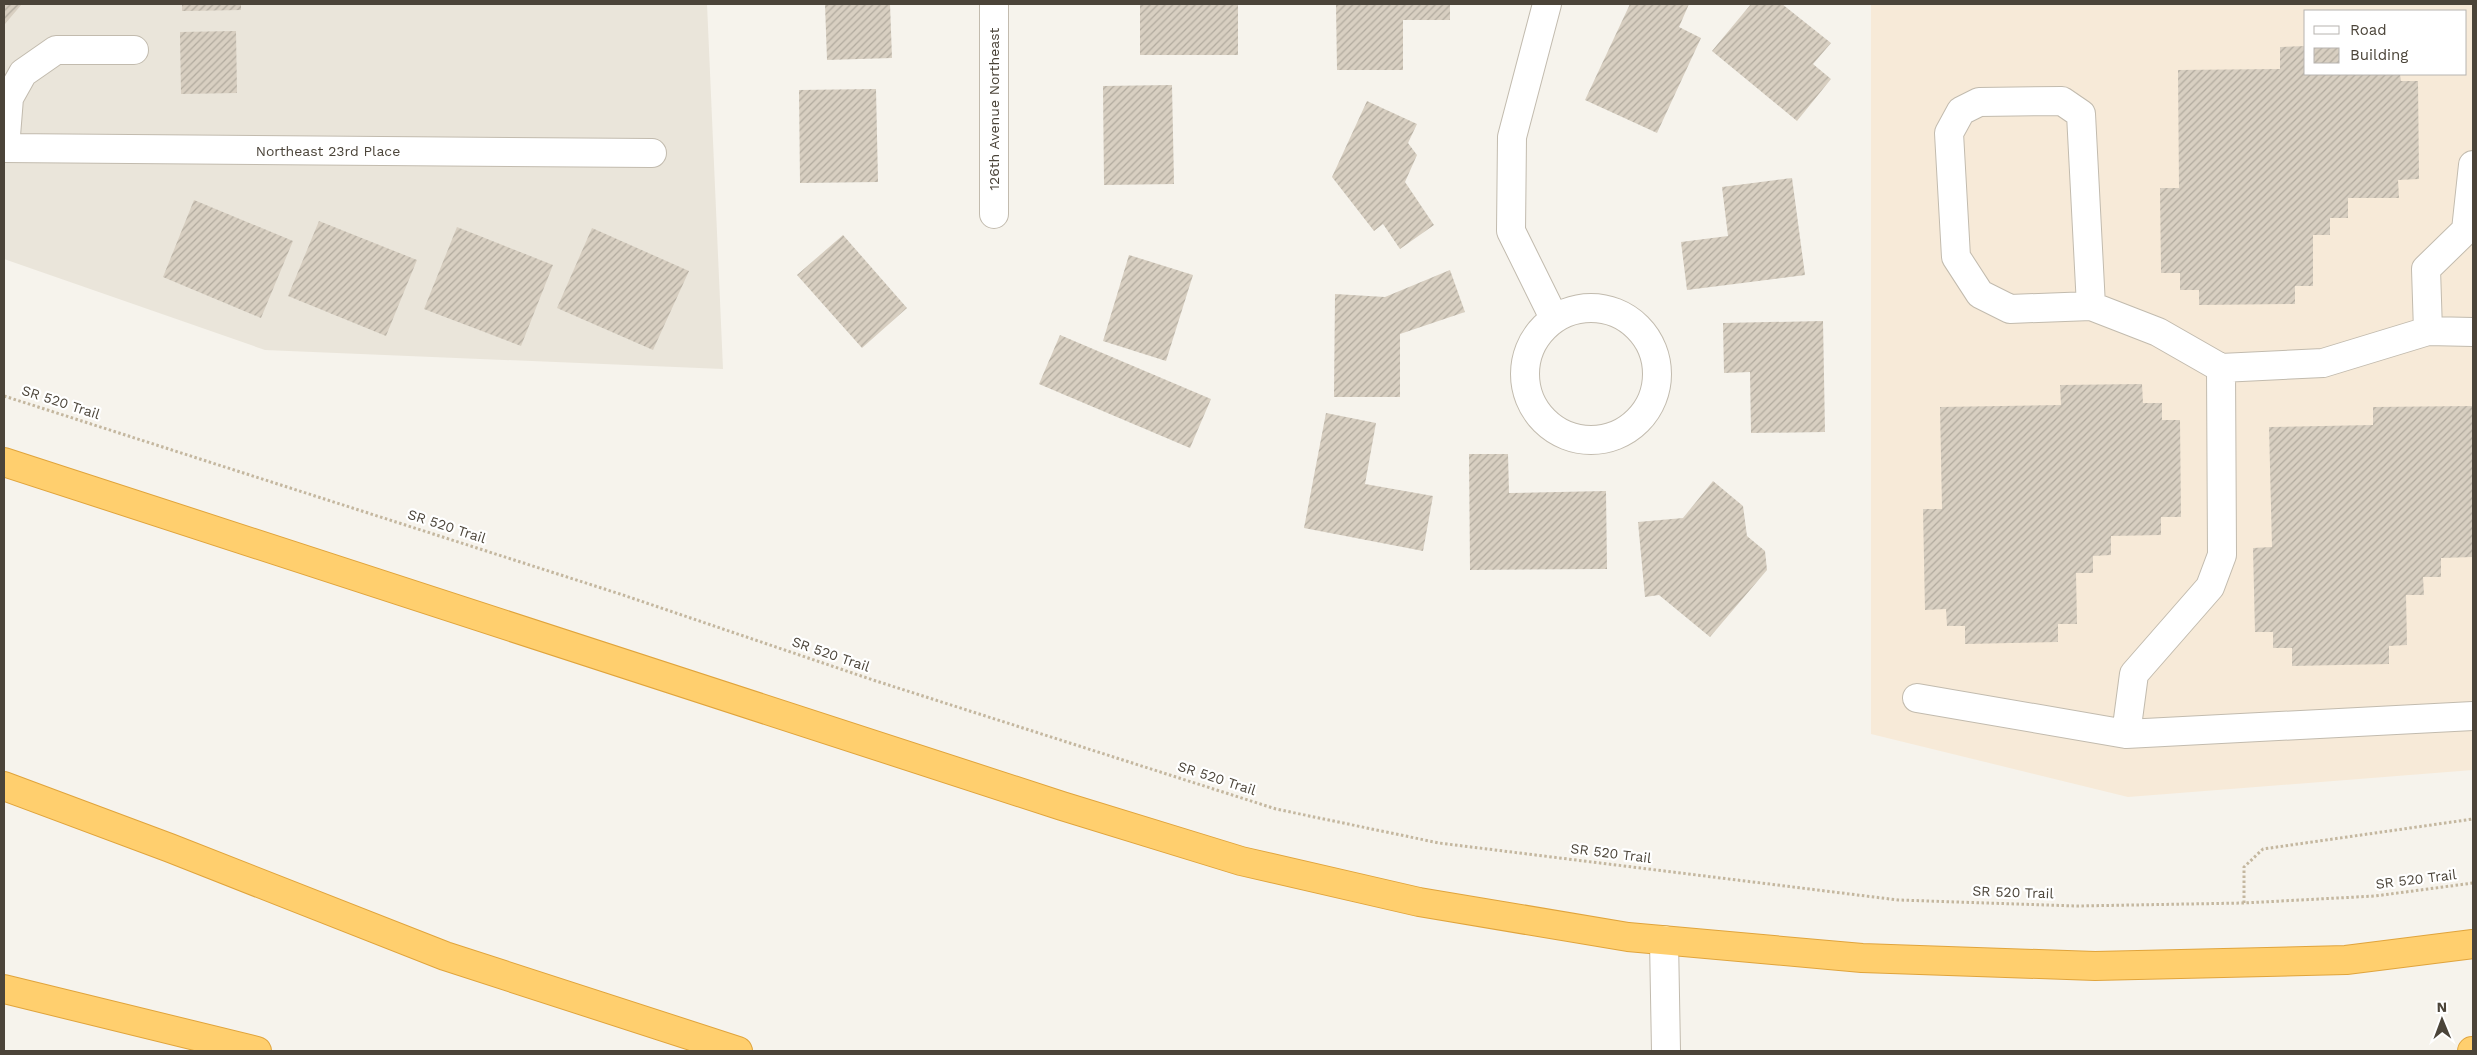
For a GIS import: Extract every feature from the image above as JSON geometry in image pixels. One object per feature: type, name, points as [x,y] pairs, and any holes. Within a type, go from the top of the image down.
[{"type":"highway","points":[[4,462],[1062,806],[1241,861],[1419,902],[1628,937],[1862,958],[2095,966],[2346,960],[2473,944]]},
{"type":"highway","points":[[4,786],[180,852],[445,956],[738,1051]]},
{"type":"highway","points":[[4,989],[257,1051]]},
{"type":"street","name":"126th Avenue Northeast","points":[[994,4],[994,214]]},
{"type":"street","points":[[1546,4],[1512,137],[1511,231],[1554,318]]},
{"type":"street","points":[[4,148],[9,98],[23,73],[56,50],[134,50]]},
{"type":"street","points":[[2090,306],[2081,114],[2062,101],[1979,102],[1961,112],[1949,133],[1956,257],[1980,294],[2010,309],[2090,306],[2158,332],[2221,368],[2323,364],[2428,331],[2473,332]]},
{"type":"street","name":"Northeast 23rd Place","points":[[4,148],[652,154]]},
{"type":"street","points":[[2428,331],[2426,269],[2466,230],[2473,165]]},
{"type":"street","points":[[1591,307],[1607,309],[1628,318],[1644,334],[1655,355],[1658,378],[1648,409],[1638,421],[1619,434],[1600,440],[1577,439],[1552,427],[1535,411],[1525,386],[1525,363],[1537,334],[1554,318],[1568,311],[1591,307]]},
{"type":"street","points":[[2126,734],[2134,674],[2210,587],[2222,555],[2221,368]]},
{"type":"street","points":[[1917,698],[2126,734],[2473,716]]},
{"type":"street","points":[[1664,940],[1666,1051]]},
{"type":"path","name":"SR 520 Trail","points":[[4,396],[620,594],[873,680],[1276,808],[1439,843],[1898,900],[2077,906],[2244,903],[2375,896],[2473,883]]},
{"type":"path","points":[[2244,903],[2244,867],[2263,849],[2473,819]]},
{"type":"shaded area","points":[[4,4],[707,4],[723,369],[265,350],[4,259]]},
{"type":"shaded area","points":[[1871,4],[2473,4],[2473,770],[2128,797],[1871,734]]},
{"type":"building","points":[[4,4],[22,4],[4,25]]},
{"type":"building","points":[[182,4],[241,4],[241,10],[182,11]]},
{"type":"building","points":[[825,4],[890,4],[892,58],[827,60]]},
{"type":"building","points":[[1238,4],[1238,55],[1140,55],[1140,5]]},
{"type":"building","points":[[1336,4],[1450,4],[1450,20],[1403,20],[1403,70],[1337,70]]},
{"type":"building","points":[[1630,4],[1689,4],[1679,27],[1701,38],[1657,133],[1585,100]]},
{"type":"building","points":[[1751,4],[1782,4],[1831,43],[1813,64],[1831,79],[1797,121],[1712,51]]},
{"type":"building","points":[[236,31],[237,93],[181,94],[180,32]]},
{"type":"building","points":[[2304,46],[2304,75],[2400,75],[2401,81],[2418,81],[2419,179],[2398,180],[2399,198],[2348,198],[2348,218],[2330,218],[2330,235],[2313,235],[2313,286],[2295,286],[2295,304],[2199,305],[2199,290],[2180,290],[2180,273],[2161,273],[2160,188],[2179,188],[2178,70],[2280,69],[2280,47]]},
{"type":"building","points":[[1172,85],[1174,184],[1104,185],[1103,86]]},
{"type":"building","points":[[876,89],[878,182],[800,183],[799,90]]},
{"type":"building","points":[[1367,101],[1417,124],[1408,143],[1417,155],[1405,182],[1434,225],[1400,249],[1383,224],[1374,231],[1332,177]]},
{"type":"building","points":[[1792,178],[1805,275],[1687,290],[1681,242],[1728,236],[1722,187]]},
{"type":"building","points":[[194,200],[293,241],[261,318],[163,277]]},
{"type":"building","points":[[319,221],[417,260],[386,336],[288,296]]},
{"type":"building","points":[[457,227],[553,265],[521,346],[424,309]]},
{"type":"building","points":[[592,228],[689,271],[653,350],[557,308]]},
{"type":"building","points":[[843,235],[907,308],[862,348],[797,275]]},
{"type":"building","points":[[1129,255],[1193,275],[1166,361],[1103,341]]},
{"type":"building","points":[[1450,270],[1465,312],[1400,334],[1400,397],[1334,397],[1335,294],[1385,297]]},
{"type":"building","points":[[1823,321],[1825,432],[1751,433],[1750,372],[1724,373],[1723,323]]},
{"type":"building","points":[[1060,335],[1211,399],[1190,448],[1039,384]]},
{"type":"building","points":[[2142,384],[2143,403],[2162,403],[2162,420],[2180,420],[2181,517],[2161,517],[2161,535],[2111,536],[2111,555],[2093,556],[2093,573],[2076,573],[2077,624],[2058,624],[2058,642],[1965,644],[1965,626],[1947,626],[1946,609],[1925,610],[1923,509],[1942,509],[1940,407],[2061,405],[2060,385]]},
{"type":"building","points":[[2473,406],[2473,557],[2441,558],[2441,577],[2423,577],[2424,595],[2406,595],[2407,645],[2389,646],[2389,664],[2292,666],[2292,648],[2273,648],[2273,632],[2255,632],[2253,548],[2272,547],[2269,427],[2373,425],[2373,407]]},
{"type":"building","points":[[1326,413],[1376,423],[1365,484],[1433,496],[1423,551],[1304,528]]},
{"type":"building","points":[[1469,454],[1508,454],[1509,493],[1606,491],[1607,569],[1470,570]]},
{"type":"building","points":[[1713,481],[1743,506],[1747,536],[1765,551],[1767,570],[1710,637],[1659,595],[1645,597],[1638,522],[1683,518]]}]
